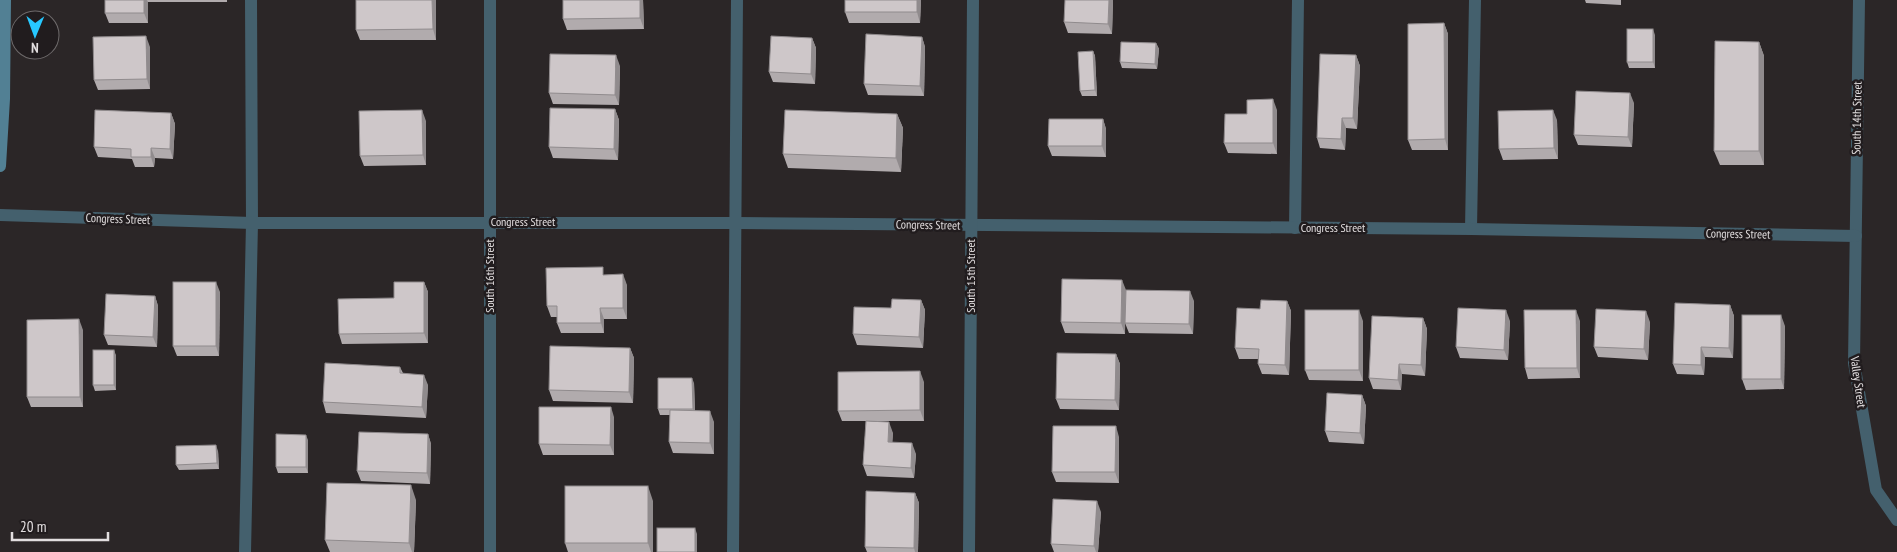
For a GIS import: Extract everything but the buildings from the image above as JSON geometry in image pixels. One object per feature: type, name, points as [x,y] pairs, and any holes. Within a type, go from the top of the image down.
[{"type":"main road","points":[[0,166],[4,99],[3,8]]},
{"type":"street","points":[[245,552],[252,223],[251,0]]},
{"type":"street","name":"South 16th Street","points":[[490,0],[490,552]]},
{"type":"street","points":[[733,552],[737,0]]},
{"type":"street","name":"South 15th Street","points":[[969,552],[973,0]]},
{"type":"street","points":[[1295,228],[1298,0]]},
{"type":"street","points":[[1471,229],[1475,0]]},
{"type":"street","name":"South 14th Street","points":[[1856,236],[1859,0]]},
{"type":"street","name":"Congress Street","points":[[0,215],[252,223],[736,222],[971,226],[1471,229],[1856,236]]},
{"type":"street","name":"Valley Street","points":[[1856,236],[1854,363],[1876,490],[1897,520]]}]
